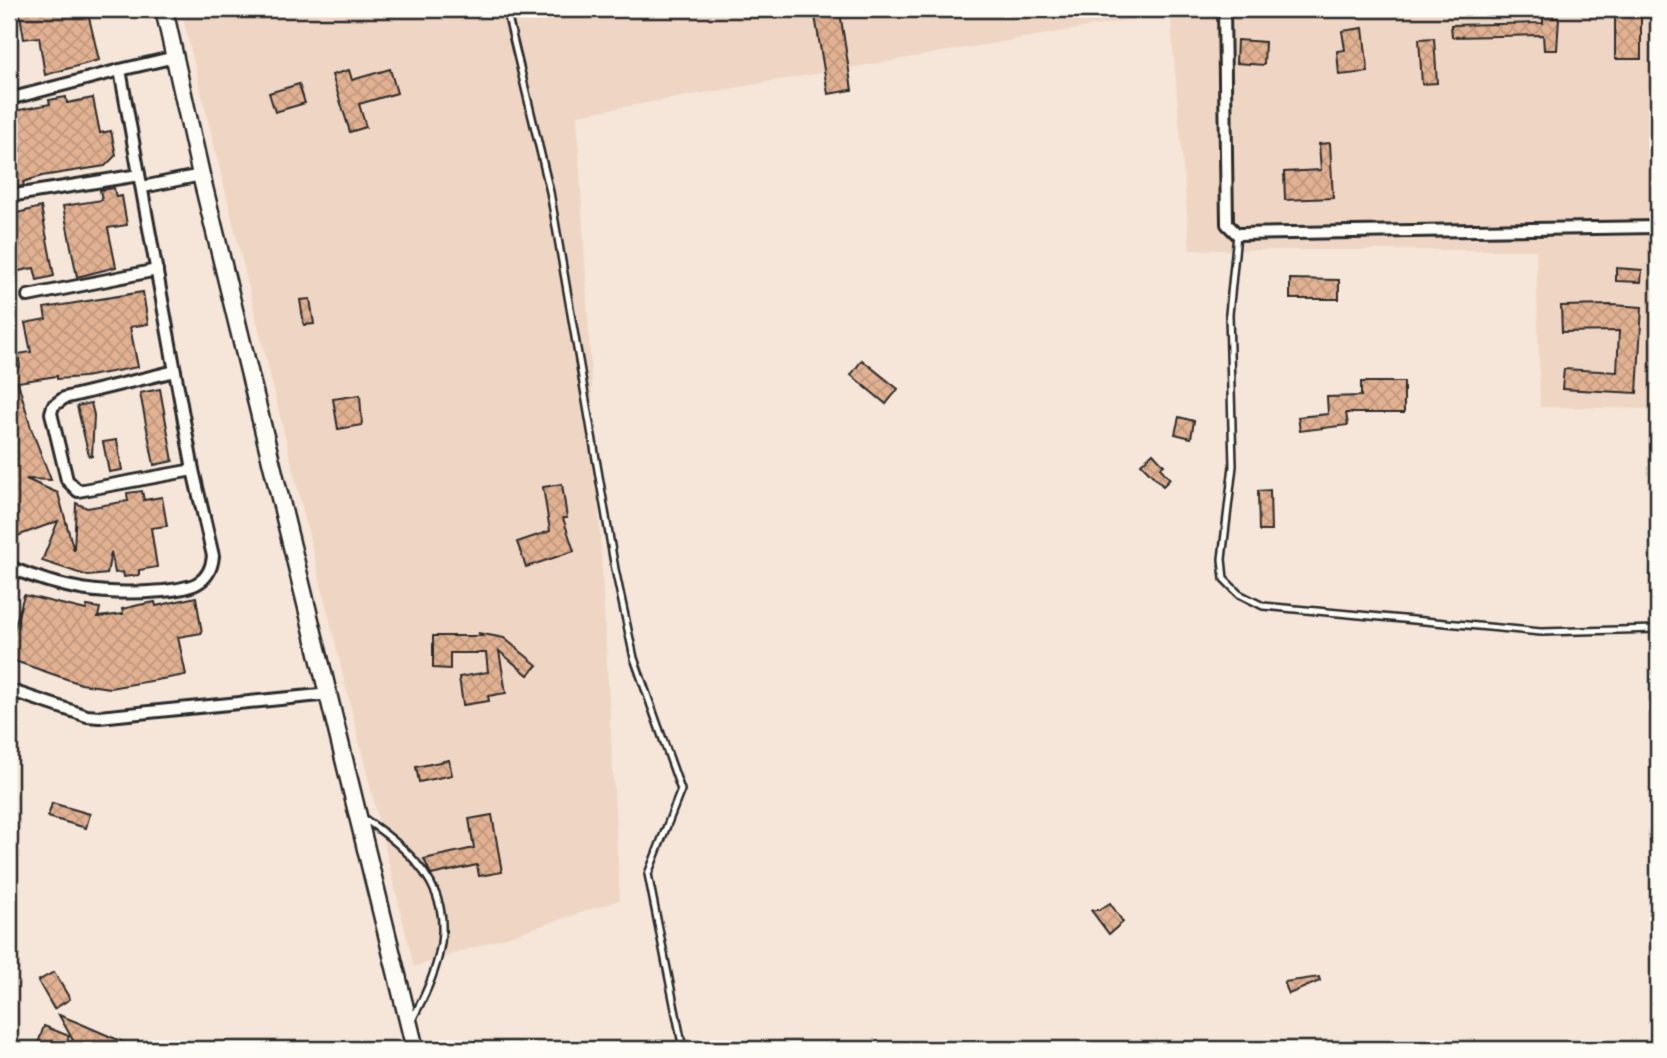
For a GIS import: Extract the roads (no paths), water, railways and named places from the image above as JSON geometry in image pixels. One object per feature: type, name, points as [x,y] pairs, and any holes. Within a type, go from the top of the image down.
[{"type":"main road","points":[[164,9],[201,175],[415,1049]]},
{"type":"street","points":[[1224,9],[1227,224],[1237,234],[1658,227]]},
{"type":"street","points":[[9,99],[175,57]]},
{"type":"street","points":[[9,567],[75,589],[116,595],[190,588],[204,581],[212,569],[213,556],[193,470],[120,70]]},
{"type":"street","points":[[9,196],[139,175]]},
{"type":"street","points":[[143,187],[201,175]]},
{"type":"street","points":[[28,296],[157,270]]},
{"type":"street","points":[[175,371],[64,398],[53,406],[51,413],[67,480],[78,491],[193,470]]},
{"type":"street","points":[[9,690],[87,716],[99,717],[330,694]]},
{"type":"lane","points":[[506,9],[550,192],[615,569],[634,658],[681,790],[648,874],[683,1049]]},
{"type":"lane","points":[[1237,234],[1229,314],[1233,466],[1222,559],[1224,579],[1239,594],[1263,606],[1541,632],[1658,629]]},
{"type":"lane","points":[[360,816],[421,867],[442,911],[445,930],[439,963],[409,1024]]}]
